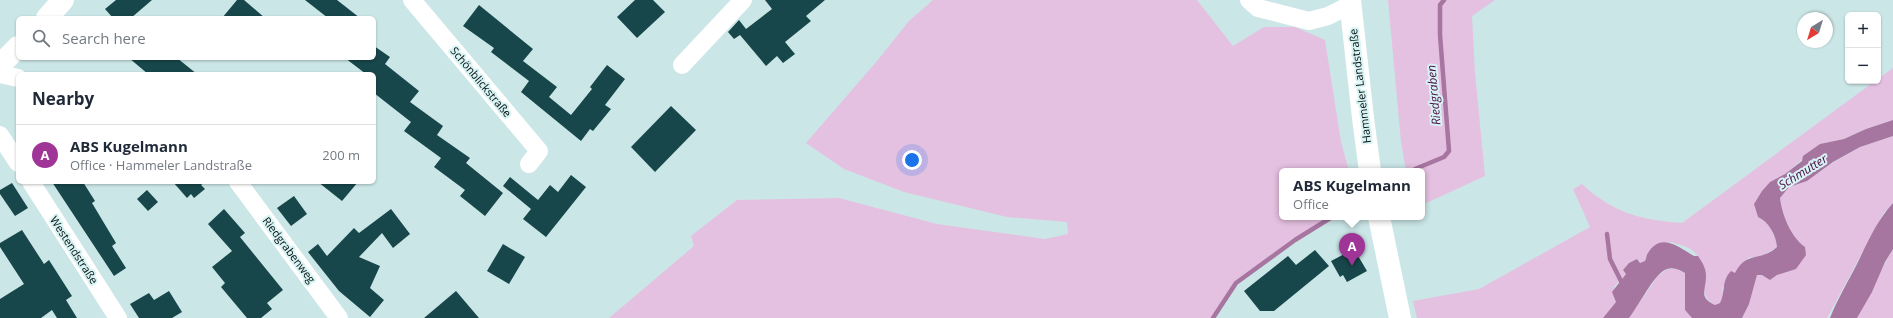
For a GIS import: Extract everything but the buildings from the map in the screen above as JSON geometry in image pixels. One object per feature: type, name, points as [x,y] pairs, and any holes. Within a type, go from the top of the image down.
[{"type":"main road","points":[[49,16],[63,0]]},
{"type":"main road","name":"Hammeler Landstraße","points":[[1350,2],[1370,168]]},
{"type":"main road","points":[[0,65],[16,49]]},
{"type":"main road","points":[[1380,220],[1400,318]]},
{"type":"street","name":"Schönblickstraße","points":[[412,0],[539,151],[529,164]]},
{"type":"street","points":[[682,65],[744,0]]},
{"type":"street","points":[[1249,0],[1258,8],[1289,8],[1309,21],[1328,16],[1350,2]]},
{"type":"street","points":[[0,74],[16,78]]},
{"type":"street","points":[[0,135],[16,160]]},
{"type":"street","name":"Westendstraße","points":[[31,184],[118,318]]},
{"type":"street","name":"Riedgrabenweg","points":[[239,184],[339,318]]},
{"type":"shaded area","points":[[933,0],[1197,0],[1233,46],[1264,27],[1295,27],[1325,40],[1341,142],[1348,168],[1279,168],[1279,220],[1327,220],[1295,240],[1236,283],[1213,318],[609,318],[694,246],[691,236],[737,200],[839,198],[937,224],[1045,239],[1068,234],[1067,222],[1007,217],[904,192],[844,169],[806,143],[877,61],[909,21]]},
{"type":"shaded area","points":[[1388,0],[1495,0],[1472,16],[1475,73],[1485,176],[1425,204],[1425,168],[1405,168],[1401,142]]},
{"type":"shaded area","points":[[1893,68],[1893,120],[1866,129],[1844,139],[1820,144],[1785,174],[1770,182],[1754,204],[1758,217],[1762,219],[1771,229],[1777,247],[1761,257],[1749,257],[1722,288],[1724,296],[1720,303],[1715,305],[1705,294],[1702,271],[1697,256],[1692,250],[1671,242],[1641,263],[1637,259],[1629,263],[1623,270],[1626,274],[1614,287],[1616,302],[1603,318],[1417,318],[1413,301],[1479,289],[1590,227],[1573,189],[1582,184],[1605,202],[1628,213],[1653,220],[1682,223],[1871,84],[1881,84],[1881,77]]},
{"type":"shaded area","points":[[1893,136],[1893,203],[1883,214],[1827,318],[1742,318],[1749,304],[1757,275],[1762,275],[1770,280],[1777,275],[1796,269],[1805,247],[1791,232],[1783,211],[1780,198],[1789,187],[1807,181],[1834,162],[1860,147]]},
{"type":"shaded area","points":[[1893,249],[1893,318],[1857,318],[1884,266]]},
{"type":"shaded area","points":[[1667,269],[1677,269],[1685,273],[1685,310],[1692,318],[1629,318],[1657,277]]},
{"type":"water","points":[[1893,120],[1893,136],[1860,147],[1833,162],[1807,181],[1789,187],[1780,198],[1791,232],[1805,247],[1806,255],[1796,269],[1777,275],[1770,280],[1762,275],[1757,275],[1749,304],[1742,318],[1692,318],[1685,310],[1685,273],[1672,268],[1662,272],[1657,277],[1629,318],[1603,318],[1616,302],[1612,292],[1626,274],[1623,270],[1629,263],[1637,259],[1640,263],[1645,261],[1647,254],[1653,246],[1665,242],[1671,243],[1694,256],[1698,256],[1704,265],[1706,273],[1704,293],[1706,299],[1715,305],[1720,303],[1726,279],[1731,271],[1735,273],[1744,261],[1765,255],[1777,247],[1771,229],[1762,219],[1758,217],[1754,204],[1770,182],[1785,174],[1802,161],[1803,156],[1820,144],[1844,139],[1866,129]]},
{"type":"water","points":[[1893,203],[1893,249],[1885,262],[1872,292],[1857,318],[1830,318],[1874,230]]},
{"type":"waterway","name":"Riedgraben","points":[[1417,168],[1444,157],[1449,151],[1440,35],[1440,5],[1444,0]]},
{"type":"waterway","name":"Riedgraben","points":[[1213,318],[1236,283],[1295,240],[1327,220]]},
{"type":"waterway","name":"Schmutter","points":[[1607,234],[1610,259],[1623,285]]},
{"type":"place","name":"ABS Kugelmann","points":[[1352,266]]}]
